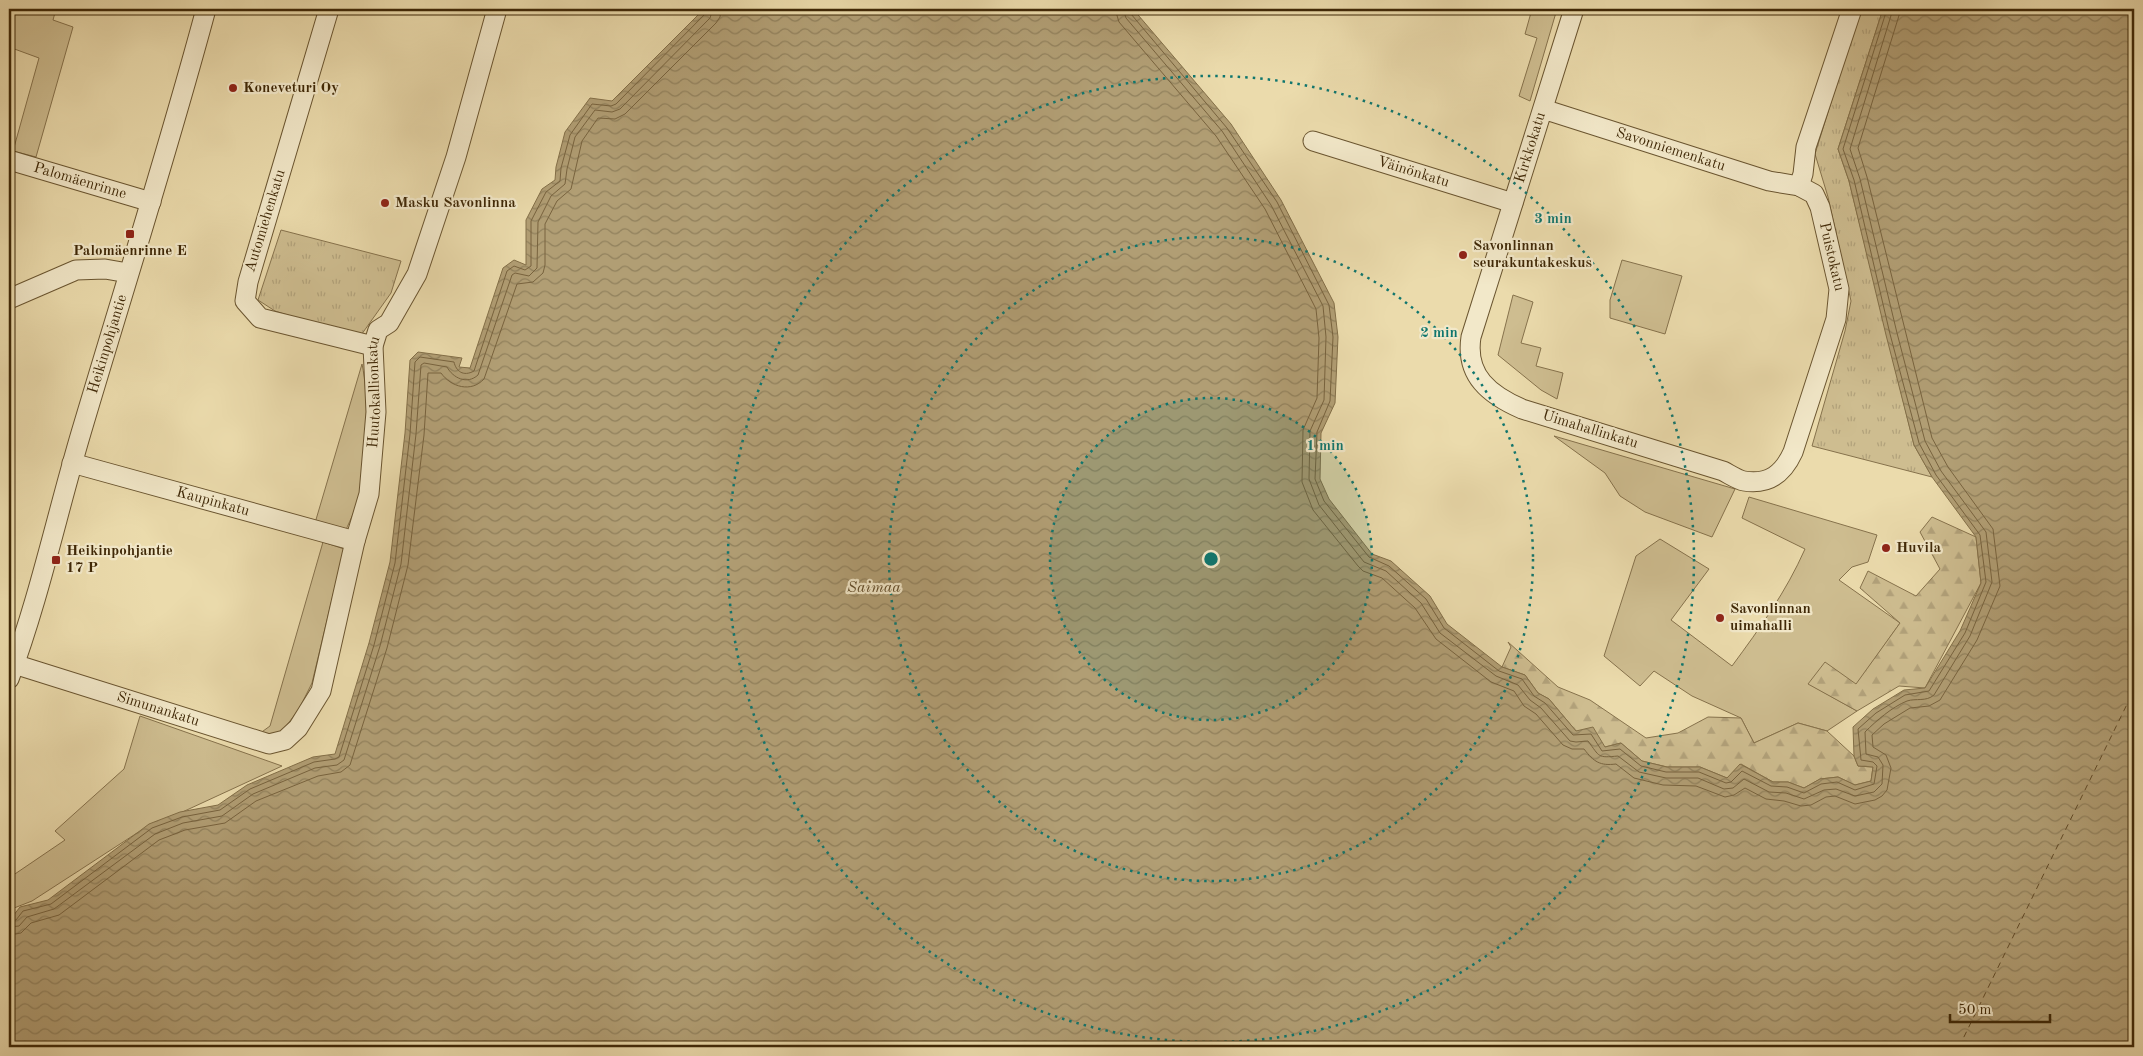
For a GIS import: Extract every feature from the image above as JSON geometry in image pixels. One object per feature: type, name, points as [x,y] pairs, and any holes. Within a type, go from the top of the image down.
[{"type":"street","name":"Heikinpohjantie","points":[[12,672],[128,274],[152,202],[206,9]]},
{"type":"street","name":"Automiehenkatu","points":[[329,9],[248,282],[246,301],[260,318],[373,346]]},
{"type":"street","name":"Huutokallionkatu","points":[[298,728],[321,691],[355,541],[369,494],[376,412],[373,346],[378,330],[389,324],[417,274],[456,157],[497,9]]},
{"type":"street","name":"Kirkkokatu","points":[[1470,345],[1574,9]]},
{"type":"street","points":[[1799,186],[1803,174],[1806,147],[1852,9]]},
{"type":"street","name":"Savonniemenkatu","points":[[1543,109],[1769,181],[1799,186]]},
{"type":"street","name":"Väinönkatu","points":[[1313,141],[1514,203]]},
{"type":"street","name":"Palomäenrinne","points":[[9,160],[152,202]]},
{"type":"street","name":"Puistokatu","points":[[1742,481],[1768,481],[1787,466],[1836,319],[1839,289],[1820,207],[1814,194],[1799,186]]},
{"type":"street","points":[[9,299],[76,270],[105,269],[128,274]]},
{"type":"street","name":"Uimahallinkatu","points":[[1470,345],[1473,367],[1478,377],[1494,395],[1503,400],[1532,412],[1723,471],[1742,481]]},
{"type":"street","name":"Kaupinkatu","points":[[72,463],[355,541]]},
{"type":"street","name":"Simunankatu","points":[[12,672],[269,744],[285,740],[298,728]]},
{"type":"green space","points":[[9,9],[56,9],[53,20],[73,27],[36,157],[13,151],[39,58],[9,47]]},
{"type":"green space","points":[[1532,9],[1557,9],[1530,101],[1519,96],[1537,38],[1525,34]]},
{"type":"green space","points":[[1860,9],[1883,9],[1838,149],[1849,181],[1914,445],[1932,477],[1812,446],[1845,331],[1851,301],[1828,197],[1815,154]]},
{"type":"green space","points":[[281,230],[401,261],[391,293],[359,338],[275,311],[258,300]]},
{"type":"green space","points":[[1622,260],[1682,276],[1665,334],[1610,318],[1610,300]]},
{"type":"green space","points":[[1513,295],[1533,302],[1521,343],[1541,348],[1536,366],[1563,373],[1557,399],[1541,390],[1498,355]]},
{"type":"green space","points":[[362,364],[366,392],[364,475],[359,499],[345,532],[315,523]]},
{"type":"green space","points":[[1554,436],[1735,489],[1712,537],[1645,512],[1620,496],[1605,473]]},
{"type":"green space","points":[[1749,497],[1877,535],[1868,562],[1852,567],[1839,580],[1900,623],[1856,685],[1809,684],[1857,711],[1827,731],[1798,723],[1754,743],[1741,718],[1692,696],[1654,671],[1640,686],[1604,656],[1636,556],[1660,539],[1709,569],[1671,620],[1732,666],[1781,595],[1805,549],[1742,518]]},
{"type":"green space","points":[[1932,517],[1976,537],[1981,583],[1925,688],[1899,686],[1857,711],[1808,684],[1825,662],[1856,684],[1900,623],[1860,588],[1868,571],[1916,596],[1940,569],[1920,532]]},
{"type":"green space","points":[[323,542],[344,549],[312,683],[299,709],[281,733],[259,734],[270,726]]},
{"type":"green space","points":[[1508,642],[1558,687],[1590,700],[1646,738],[1678,733],[1708,717],[1741,718],[1754,743],[1798,723],[1827,731],[1854,756],[1858,766],[1873,767],[1871,781],[1855,785],[1838,777],[1820,779],[1804,788],[1788,782],[1773,782],[1741,764],[1727,778],[1700,767],[1667,767],[1642,761],[1621,743],[1605,747],[1576,731],[1549,699],[1538,693],[1525,675],[1502,667],[1511,647]]},
{"type":"green space","points":[[140,716],[282,766],[137,833],[32,901],[9,910],[9,878],[65,840],[55,831],[124,769]]},
{"type":"water","name":"Saimaa","points":[[704,9],[1133,9],[1231,124],[1281,200],[1334,303],[1338,337],[1335,403],[1321,433],[1320,479],[1329,499],[1372,554],[1391,561],[1430,596],[1447,624],[1502,667],[1525,675],[1538,693],[1549,699],[1576,731],[1593,727],[1605,747],[1621,743],[1642,761],[1667,767],[1700,767],[1727,778],[1740,764],[1773,782],[1788,782],[1804,788],[1820,779],[1838,777],[1855,785],[1871,781],[1873,767],[1858,766],[1854,756],[1853,727],[1873,709],[1904,690],[1925,688],[1960,631],[1981,583],[1976,537],[1932,477],[1914,445],[1849,181],[1838,149],[1883,9],[2134,9],[2134,1047],[9,1047],[9,916],[13,916],[20,907],[48,900],[149,824],[180,812],[218,805],[247,785],[313,757],[335,754],[369,643],[390,562],[405,433],[410,360],[418,352],[462,358],[459,367],[470,368],[503,268],[514,260],[526,265],[526,220],[542,189],[555,180],[556,167],[565,132],[590,98],[612,101]]},
{"type":"ferry route","points":[[1959,1047],[2134,690]]},
{"type":"place","name":"Koneveturi Oy","points":[[233,88]]},
{"type":"place","name":"Masku Savonlinna","points":[[385,203]]},
{"type":"place","name":"Palomäenrinne E","points":[[130,234]]},
{"type":"place","name":"Savonlinnan seurakuntakeskus","points":[[1463,255]]},
{"type":"place","name":"Huvila","points":[[1886,548]]},
{"type":"place","name":"Heikinpohjantie 17 P","points":[[56,560]]},
{"type":"place","name":"Savonlinnan uimahalli","points":[[1720,618]]}]
